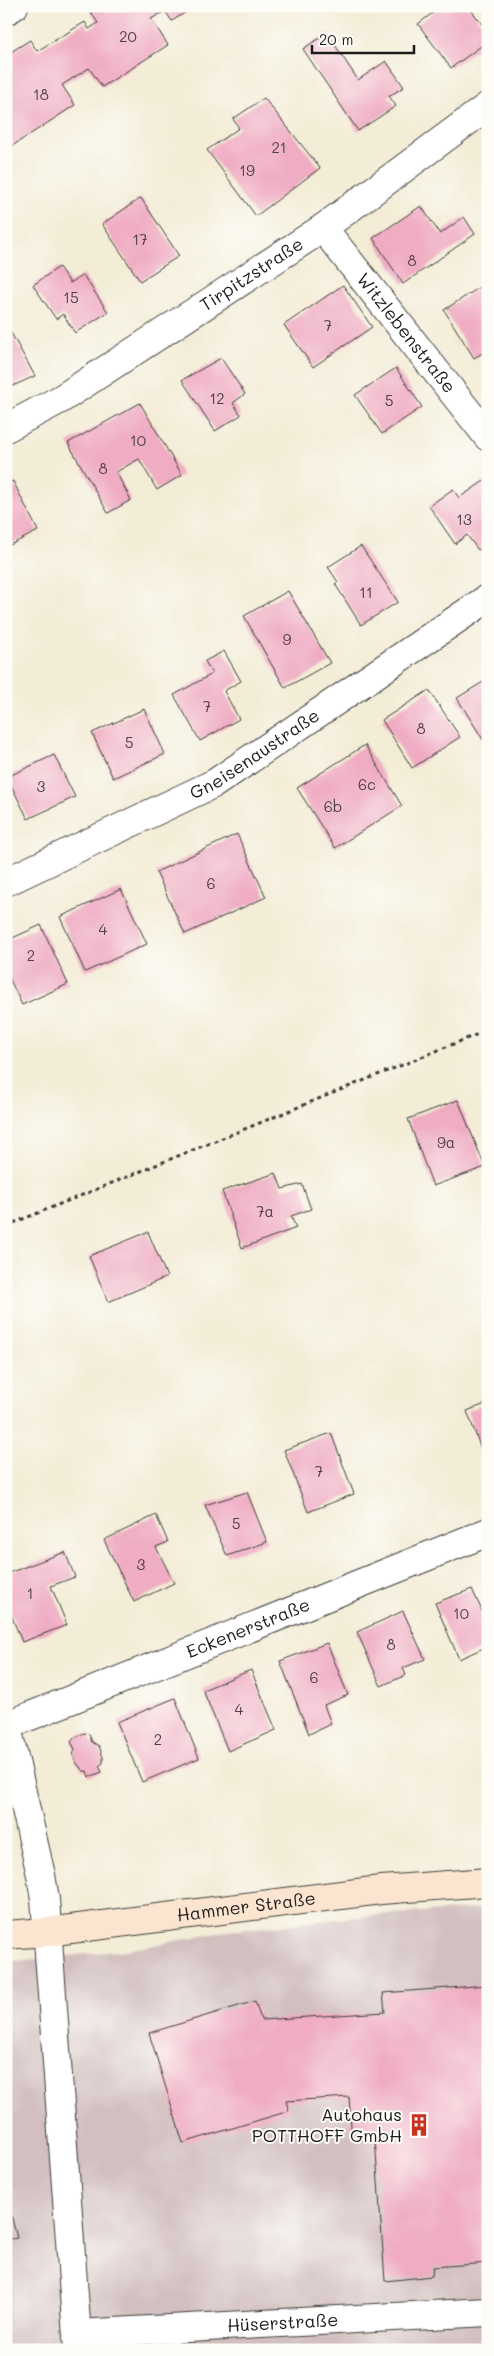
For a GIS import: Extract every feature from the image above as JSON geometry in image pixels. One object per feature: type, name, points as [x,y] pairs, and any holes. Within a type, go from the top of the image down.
[{"type":"main road","name":"Hammer Straße","points":[[6,1935],[47,1932],[381,1890],[488,1882]]},
{"type":"street","points":[[6,12],[14,6]]},
{"type":"street","name":"Tirpitzstraße","points":[[6,428],[61,399],[323,228],[488,106]]},
{"type":"street","name":"Witzlebenstraße","points":[[323,228],[488,437]]},
{"type":"street","name":"Gneisenaustraße","points":[[6,882],[215,783],[488,598]]},
{"type":"street","name":"Eckenerstraße","points":[[7,1724],[488,1532]]},
{"type":"street","name":"Hüserstraße","points":[[7,1724],[41,1875],[78,2342],[488,2312]]},
{"type":"path","points":[[6,1226],[488,1030]]},
{"type":"shaded area","points":[[488,1908],[488,2350],[6,2350],[6,1962],[128,1950],[228,1931],[374,1915]]},
{"type":"building","points":[[98,6],[183,6],[186,12],[172,21],[165,11],[151,19],[168,45],[102,87],[89,68],[62,85],[75,105],[6,150],[6,55],[30,40],[37,51],[85,22],[89,29],[98,23],[90,11]]},
{"type":"building","points":[[442,6],[468,6],[488,32],[488,41],[451,68],[418,24]]},
{"type":"building","points":[[327,33],[358,80],[386,61],[404,87],[389,96],[396,106],[358,131],[303,49]]},
{"type":"building","points":[[264,98],[320,168],[256,216],[207,150],[239,128],[233,119]]},
{"type":"building","points":[[141,198],[179,256],[140,281],[102,224]]},
{"type":"building","points":[[421,206],[440,234],[464,217],[475,234],[403,284],[373,238]]},
{"type":"building","points":[[59,267],[70,283],[83,275],[108,312],[75,333],[63,314],[56,319],[33,285]]},
{"type":"building","points":[[488,282],[488,350],[474,358],[444,310]]},
{"type":"building","points":[[343,285],[372,327],[313,367],[284,325]]},
{"type":"building","points":[[6,324],[35,376],[6,389]]},
{"type":"building","points":[[221,358],[245,394],[233,403],[241,415],[215,431],[182,380]]},
{"type":"building","points":[[396,368],[422,407],[382,434],[355,395]]},
{"type":"building","points":[[140,403],[182,475],[157,490],[139,459],[116,472],[131,500],[108,513],[68,443]]},
{"type":"building","points":[[487,479],[488,544],[478,550],[467,535],[455,544],[429,506],[453,489],[459,498]]},
{"type":"building","points":[[13,481],[38,531],[6,547],[6,484]]},
{"type":"building","points":[[361,546],[398,602],[361,625],[335,584],[338,582],[328,567]]},
{"type":"building","points":[[288,591],[330,663],[285,688],[244,616]]},
{"type":"building","points":[[224,651],[241,681],[224,691],[239,719],[200,741],[174,695],[212,674],[205,661]]},
{"type":"building","points":[[488,679],[488,739],[484,741],[457,698]]},
{"type":"building","points":[[429,690],[460,737],[412,768],[382,720]]},
{"type":"building","points":[[144,709],[165,754],[113,778],[92,733]]},
{"type":"building","points":[[365,745],[402,806],[335,848],[297,788]]},
{"type":"building","points":[[54,755],[75,797],[28,819],[7,777]]},
{"type":"building","points":[[237,834],[266,897],[185,934],[156,872]]},
{"type":"building","points":[[121,889],[147,944],[85,972],[60,917]]},
{"type":"building","points":[[41,925],[68,984],[22,1005],[6,971],[6,941]]},
{"type":"building","points":[[458,1100],[485,1167],[433,1186],[408,1119]]},
{"type":"building","points":[[276,1173],[282,1189],[302,1184],[311,1209],[291,1216],[296,1228],[242,1248],[222,1191]]},
{"type":"building","points":[[148,1232],[167,1277],[108,1302],[89,1256]]},
{"type":"building","points":[[488,1403],[488,1461],[486,1462],[467,1411]]},
{"type":"building","points":[[331,1433],[354,1494],[308,1512],[284,1450]]},
{"type":"building","points":[[247,1492],[267,1542],[227,1556],[205,1505]]},
{"type":"building","points":[[156,1515],[168,1542],[156,1547],[174,1583],[134,1602],[104,1540]]},
{"type":"building","points":[[65,1552],[75,1577],[51,1586],[67,1625],[22,1642],[6,1602],[6,1574]]},
{"type":"building","points":[[472,1589],[488,1624],[488,1646],[459,1659],[435,1603]]},
{"type":"building","points":[[403,1611],[425,1659],[403,1668],[406,1675],[381,1686],[357,1632]]},
{"type":"building","points":[[327,1643],[348,1695],[324,1705],[331,1724],[309,1734],[280,1661]]},
{"type":"building","points":[[251,1670],[276,1730],[228,1751],[203,1690]]},
{"type":"building","points":[[175,1698],[199,1758],[142,1782],[117,1722]]},
{"type":"building","points":[[85,1733],[89,1734],[92,1742],[99,1746],[103,1757],[103,1763],[99,1766],[102,1772],[89,1777],[87,1771],[83,1771],[76,1762],[73,1755],[75,1749],[71,1742],[75,1737]]},
{"type":"building","name":"Autohaus POTTHOFF GmbH","points":[[488,1985],[488,2263],[433,2267],[432,2276],[385,2281],[375,2139],[352,2141],[349,2097],[286,2101],[289,2111],[183,2143],[149,2033],[255,2001],[261,2020],[385,2012],[383,1993]]},
{"type":"building","points":[[6,2195],[17,2238],[6,2240]]},
{"type":"building","points":[[6,2281],[10,2293],[6,2294]]},
{"type":"place","name":"Autohaus POTTHOFF GmbH","points":[[419,2125]]}]
